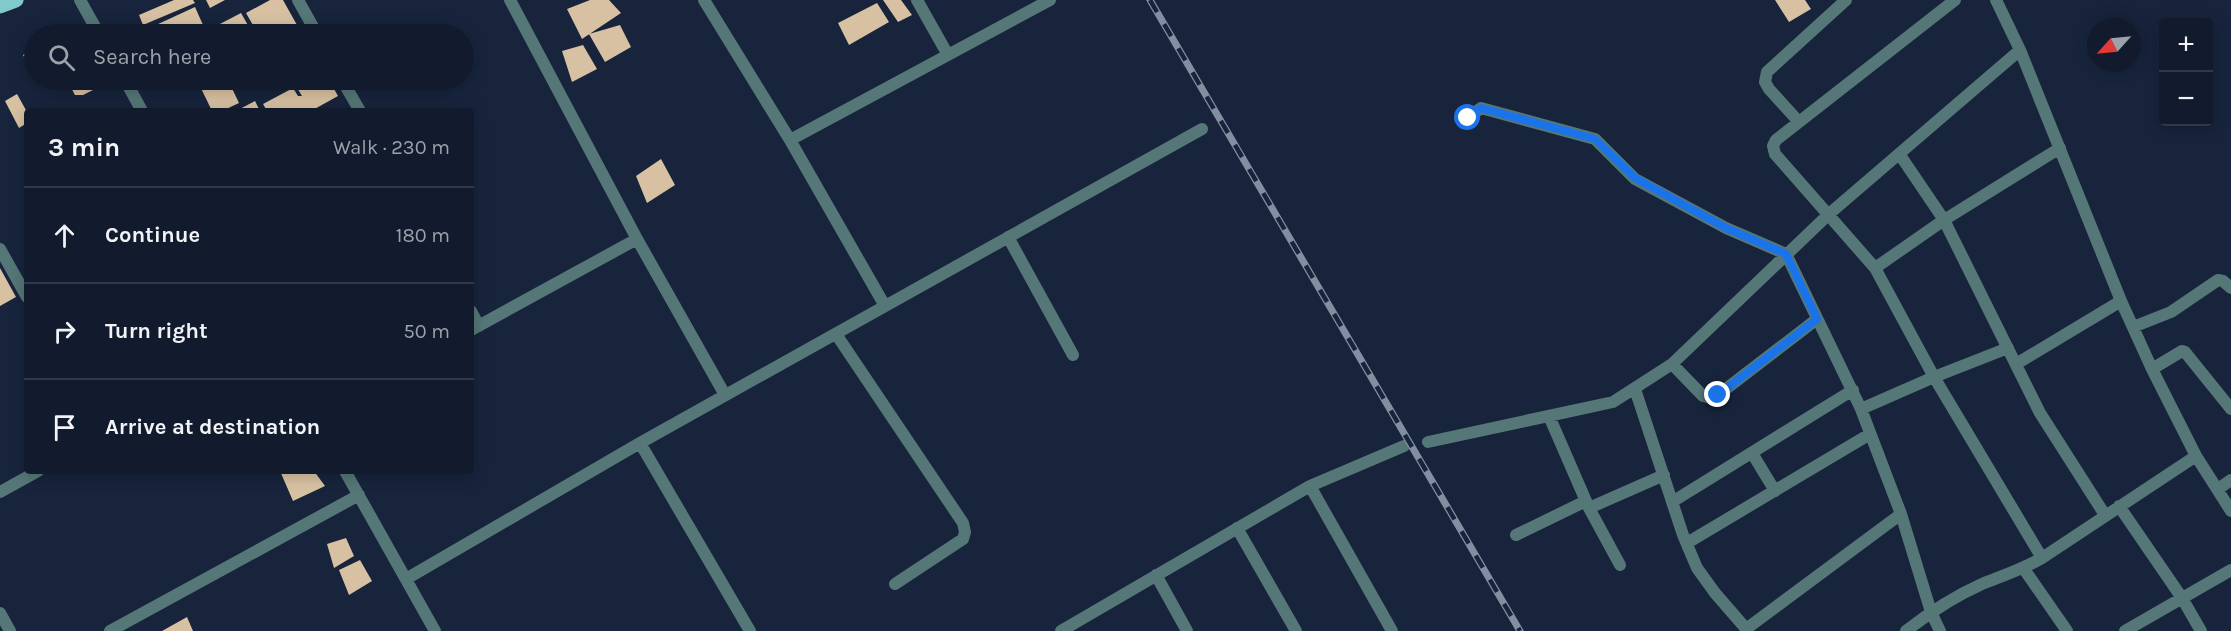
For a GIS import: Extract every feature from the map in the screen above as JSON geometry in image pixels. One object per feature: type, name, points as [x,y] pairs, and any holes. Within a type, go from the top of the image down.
[{"type":"main road","points":[[0,6],[16,0]]},
{"type":"street","points":[[80,0],[93,24]]},
{"type":"street","points":[[298,0],[311,24]]},
{"type":"street","points":[[510,0],[637,238],[725,395]]},
{"type":"street","points":[[705,0],[790,140],[885,306]]},
{"type":"street","points":[[916,0],[948,55]]},
{"type":"street","points":[[790,140],[1050,0]]},
{"type":"street","points":[[1799,122],[1769,89],[1765,82],[1767,72],[1846,0]]},
{"type":"street","points":[[1955,0],[1776,140],[1773,146],[1775,154],[1875,268],[1934,377],[2042,558]]},
{"type":"street","points":[[1996,0],[2060,148],[2121,301],[2152,369],[2196,456],[2231,511]]},
{"type":"street","points":[[1428,442],[1613,402],[1635,389],[1672,364],[1829,214],[2019,50]]},
{"type":"street","points":[[130,90],[140,108]]},
{"type":"street","points":[[348,90],[358,108]]},
{"type":"street","points":[[1468,118],[1481,108],[1595,139],[1635,178],[1726,228],[1786,254],[1861,409],[1901,514],[1930,612],[1940,631]]},
{"type":"street","points":[[406,579],[640,443],[1202,129]]},
{"type":"street","points":[[1875,268],[1944,220],[2060,148]]},
{"type":"street","points":[[1900,155],[1944,220],[2040,413],[2105,515]]},
{"type":"street","points":[[1008,237],[1073,355]]},
{"type":"street","points":[[475,328],[637,238]]},
{"type":"street","points":[[0,249],[24,292]]},
{"type":"street","points":[[2133,327],[2171,312],[2218,280],[2231,288]]},
{"type":"street","points":[[2016,364],[2121,301]]},
{"type":"street","points":[[1672,364],[1703,396],[1711,398],[1817,319]]},
{"type":"street","points":[[836,334],[963,523],[965,532],[963,538],[895,584]]},
{"type":"street","points":[[1861,409],[2008,348]]},
{"type":"street","points":[[2152,369],[2181,351],[2185,351],[2231,409]]},
{"type":"street","points":[[1635,389],[1672,502],[1697,568],[1747,630],[1901,514]]},
{"type":"street","points":[[1672,502],[1853,390]]},
{"type":"street","points":[[1549,416],[1588,505],[1620,565]]},
{"type":"street","points":[[1687,543],[1870,434]]},
{"type":"street","points":[[640,443],[750,631]]},
{"type":"street","points":[[1061,631],[1310,486],[1404,446]]},
{"type":"street","points":[[1752,453],[1775,491]]},
{"type":"street","points":[[1906,631],[1930,612],[1980,585],[2024,569],[2196,456]]},
{"type":"street","points":[[0,492],[33,474]]},
{"type":"street","points":[[347,474],[435,631]]},
{"type":"street","points":[[1516,534],[1664,475]]},
{"type":"street","points":[[2218,489],[2231,480]]},
{"type":"street","points":[[1310,486],[1392,631]]},
{"type":"street","points":[[110,631],[359,495]]},
{"type":"street","points":[[2119,506],[2182,598],[2201,631]]},
{"type":"street","points":[[1237,528],[1296,631]]},
{"type":"street","points":[[2024,569],[2067,631]]},
{"type":"street","points":[[2125,631],[2231,570]]},
{"type":"street","points":[[1156,575],[1187,631]]},
{"type":"street","points":[[0,613],[10,631]]},
{"type":"building","points":[[174,0],[193,0],[195,3],[145,24],[143,24],[139,15]]},
{"type":"building","points":[[206,0],[225,0],[210,8]]},
{"type":"building","points":[[270,0],[283,0],[296,24],[252,24],[246,13]]},
{"type":"building","points":[[590,0],[609,0],[621,13],[582,39],[567,9]]},
{"type":"building","points":[[883,0],[901,0],[912,15],[898,22]]},
{"type":"building","points":[[1775,0],[1805,0],[1811,9],[1789,22]]},
{"type":"building","points":[[877,3],[889,22],[849,45],[838,23]]},
{"type":"building","points":[[195,7],[203,24],[158,24]]},
{"type":"building","points":[[241,13],[247,24],[220,24]]},
{"type":"building","points":[[620,25],[631,47],[605,62],[589,34]]},
{"type":"building","points":[[583,45],[597,69],[572,82],[562,51]]},
{"type":"building","points":[[72,90],[93,90],[83,95],[75,95]]},
{"type":"building","points":[[202,90],[233,90],[239,103],[228,108],[211,108]]},
{"type":"building","points":[[289,90],[294,90],[298,96],[302,96],[298,90],[335,90],[338,96],[316,108],[265,108],[263,104]]},
{"type":"building","points":[[17,94],[25,108],[24,125],[19,128],[5,101]]},
{"type":"building","points":[[255,101],[258,108],[242,108]]},
{"type":"building","points":[[661,159],[675,185],[647,203],[636,176]]},
{"type":"building","points":[[0,268],[16,297],[0,306]]},
{"type":"building","points":[[281,474],[316,474],[325,486],[293,501]]},
{"type":"building","points":[[346,538],[354,556],[334,568],[327,544]]},
{"type":"building","points":[[360,560],[372,581],[349,595],[339,570]]},
{"type":"building","points":[[187,617],[193,631],[162,631]]},
{"type":"railway","points":[[1150,0],[1520,631]]},
{"type":"route","points":[[1468,118],[1481,108],[1595,139],[1635,178],[1726,228],[1786,254],[1817,319],[1718,395]]}]
